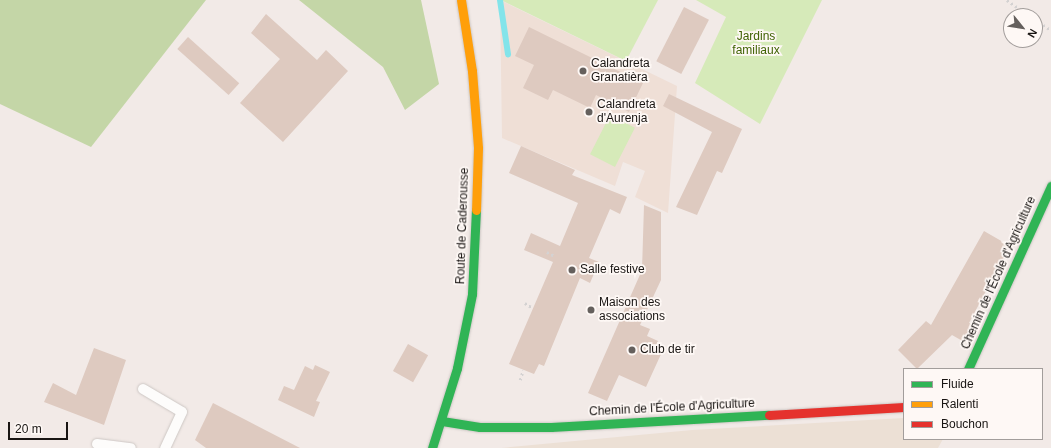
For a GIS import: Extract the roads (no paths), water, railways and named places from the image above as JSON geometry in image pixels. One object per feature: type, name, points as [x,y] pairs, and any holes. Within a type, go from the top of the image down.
[{"type":"street","name":"Route de Caderousse","points":[[432,448],[442,422],[472,294],[475,258],[478,148],[472,71],[461,0]]},
{"type":"street","name":"Chemin de l'École d'Agriculture","points":[[968,368],[1051,186]]},
{"type":"street","name":"Chemin de l'École d'Agriculture","points":[[442,422],[480,427],[550,427],[903,407]]},
{"type":"lane","points":[[143,389],[182,412],[165,448]]},
{"type":"lane","points":[[97,444],[131,448]]},
{"type":"waterway","points":[[500,0],[508,54]]},
{"type":"place","name":"Calandreta Granatièra","points":[[583,71]]},
{"type":"place","name":"Calandreta d'Aurenja","points":[[589,112]]},
{"type":"place","name":"Salle festive","points":[[572,270]]},
{"type":"place","name":"Maison des associations","points":[[591,310]]},
{"type":"place","name":"Club de tir","points":[[632,350]]},
{"type":"park label","name":"Jardins familiaux","points":[[756,44]]}]
